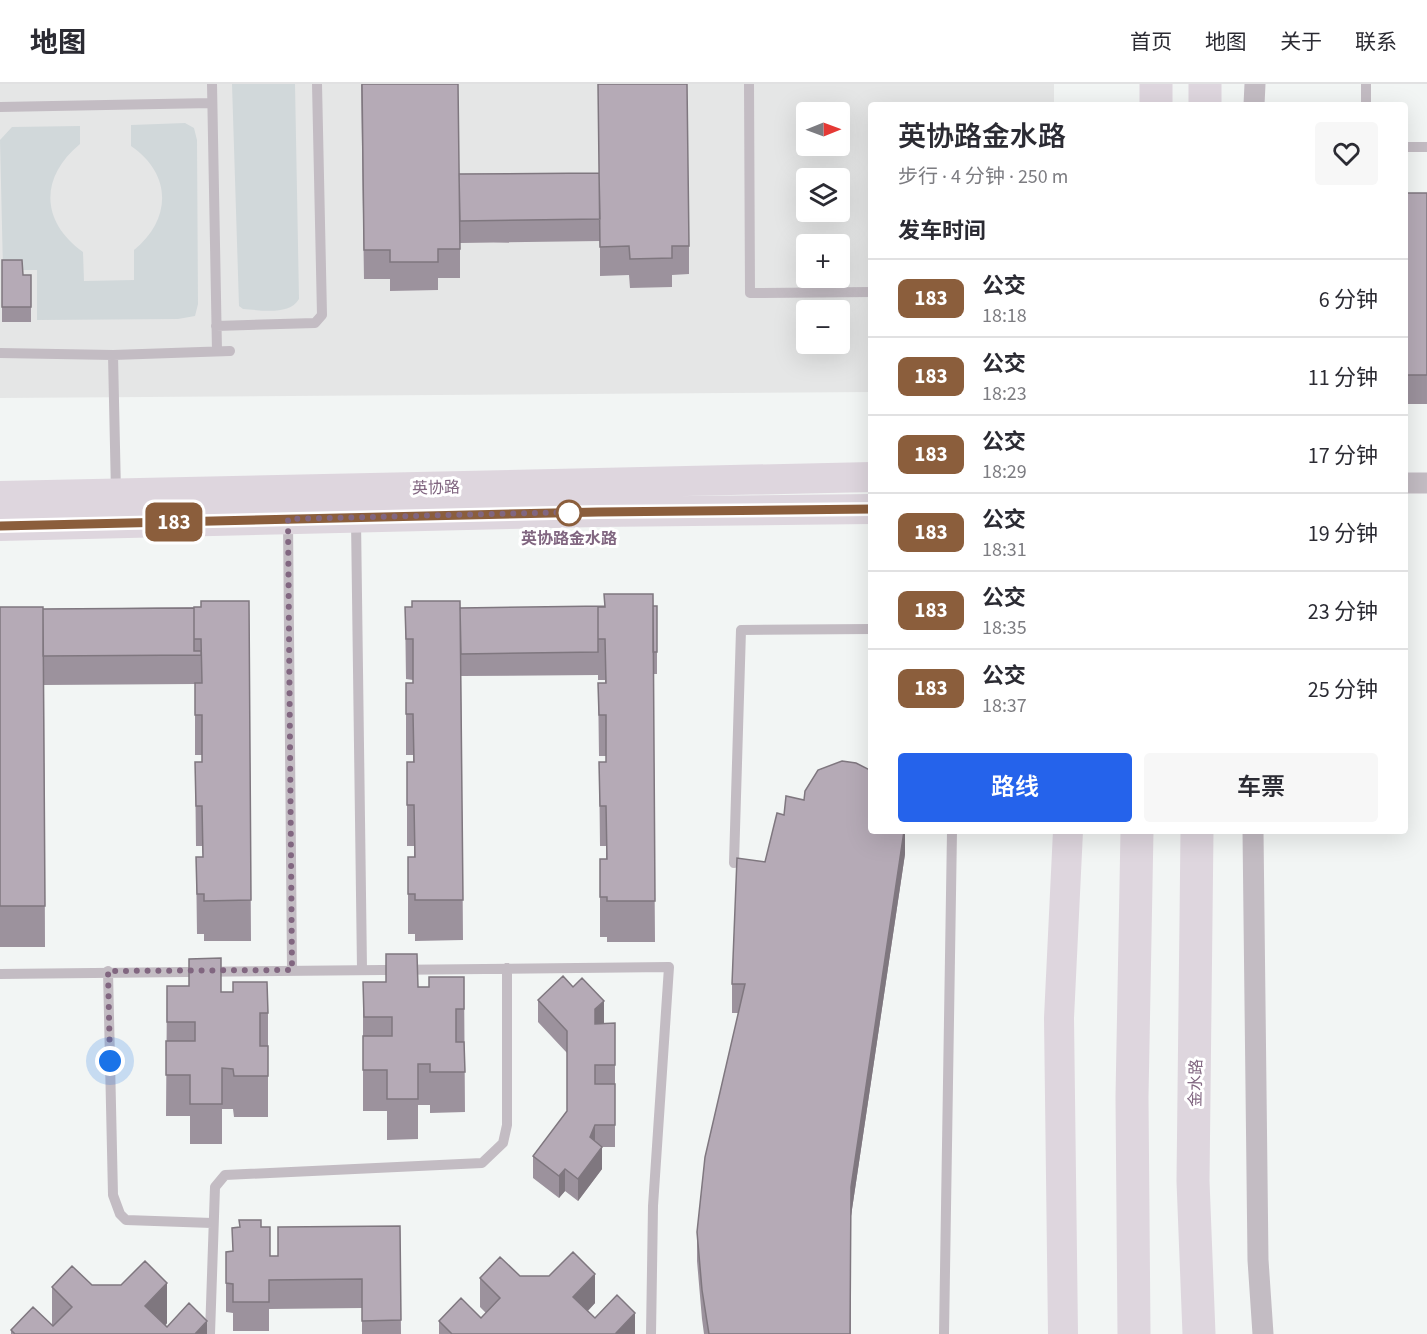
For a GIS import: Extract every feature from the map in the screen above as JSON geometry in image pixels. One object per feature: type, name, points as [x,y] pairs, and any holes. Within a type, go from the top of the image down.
[{"type":"main road","points":[[1156,84],[1156,102]]},
{"type":"main road","points":[[1205,84],[1205,102]]},
{"type":"main road","points":[[1134,1334],[1132,1097],[1137,834]]},
{"type":"main road","name":"金水路","points":[[1197,834],[1193,1181],[1199,1334]]},
{"type":"street","points":[[1254,102],[1255,84]]},
{"type":"street","name":"英协路","points":[[0,496],[868,477]]},
{"type":"street","points":[[1408,483],[1427,483]]},
{"type":"street","name":"英协路","points":[[0,526],[356,517],[868,509]]},
{"type":"street","points":[[1063,1334],[1059,1018],[1068,834]]},
{"type":"street","points":[[1252,834],[1258,1260],[1263,1334]]},
{"type":"lane","points":[[212,84],[216,351]]},
{"type":"lane","points":[[216,326],[315,322],[322,315],[317,84]]},
{"type":"lane","points":[[749,84],[750,293],[868,292]]},
{"type":"lane","points":[[1366,84],[1366,102]]},
{"type":"lane","points":[[0,107],[212,103]]},
{"type":"lane","points":[[1408,147],[1427,147]]},
{"type":"lane","points":[[0,353],[113,355],[230,351]]},
{"type":"lane","points":[[113,355],[116,493]]},
{"type":"lane","points":[[356,517],[362,969]]},
{"type":"lane","points":[[288,519],[292,970]]},
{"type":"lane","points":[[734,863],[741,630],[868,628]]},
{"type":"lane","points":[[944,1334],[952,834]]},
{"type":"lane","points":[[0,974],[108,971],[669,967],[653,1206],[651,1334]]},
{"type":"lane","points":[[210,1334],[215,1187],[225,1174],[482,1163],[503,1143],[507,1125],[507,968]]},
{"type":"lane","points":[[108,971],[113,1195],[120,1214],[126,1220],[212,1223]]},
{"type":"shaded area","points":[[0,84],[1054,84],[1054,102],[868,102],[868,392],[0,398]]},
{"type":"shaded area","points":[[232,84],[295,84],[299,299],[289,308],[282,310],[243,309],[239,306]]},
{"type":"shaded area","points":[[185,123],[194,128],[197,140],[198,304],[195,316],[178,319],[37,320],[37,270],[3,270],[0,140],[12,127],[80,126],[80,144],[67,157],[52,184],[50,199],[53,213],[59,227],[69,240],[83,252],[84,281],[134,280],[134,250],[155,225],[161,211],[162,197],[160,183],[154,170],[131,146],[131,125]]},
{"type":"building","points":[[362,84],[458,84],[460,249],[438,249],[438,262],[390,262],[390,250],[364,250]]},
{"type":"building","points":[[598,84],[687,84],[689,246],[672,246],[672,258],[630,259],[629,246],[600,247]]},
{"type":"building","points":[[599,173],[600,219],[460,221],[459,174]]},
{"type":"building","points":[[1408,193],[1427,193],[1427,375],[1408,375]]},
{"type":"building","points":[[2,260],[22,260],[23,275],[31,275],[31,307],[2,307]]},
{"type":"building","points":[[604,594],[653,594],[655,901],[607,901],[607,897],[600,897],[600,859],[607,859],[606,806],[600,806],[599,762],[606,762],[606,715],[599,715],[598,683],[606,683],[605,639],[598,639],[598,607],[605,607]]},
{"type":"building","points":[[201,601],[249,601],[251,900],[204,901],[204,894],[197,894],[196,857],[203,857],[202,806],[196,806],[195,762],[202,762],[202,715],[195,715],[195,683],[202,683],[201,639],[194,639],[194,607],[201,607]]},
{"type":"building","points":[[412,601],[460,601],[463,900],[415,900],[415,894],[408,894],[408,857],[415,857],[414,805],[407,805],[407,762],[414,762],[413,714],[406,714],[406,683],[413,683],[413,639],[406,639],[405,607],[412,607]]},
{"type":"building","points":[[604,606],[598,607],[598,652],[461,654],[460,608]]},
{"type":"building","points":[[653,606],[657,606],[657,652],[653,652]]},
{"type":"building","points":[[0,607],[43,607],[45,906],[0,906]]},
{"type":"building","points":[[194,608],[194,651],[201,651],[201,655],[43,656],[43,609]]},
{"type":"building","points":[[842,761],[856,763],[868,769],[868,834],[904,834],[851,1187],[850,1334],[709,1334],[702,1290],[697,1232],[705,1157],[745,984],[732,984],[737,858],[765,862],[777,813],[784,815],[786,796],[804,800],[805,791],[818,770]]},
{"type":"building","points":[[386,954],[417,954],[418,987],[429,987],[429,977],[464,977],[464,1009],[456,1009],[456,1042],[464,1042],[465,1072],[430,1072],[430,1064],[418,1064],[418,1099],[387,1099],[387,1070],[363,1070],[363,1036],[392,1036],[392,1017],[364,1017],[363,982],[386,982]]},
{"type":"building","points":[[221,958],[221,992],[233,992],[233,982],[267,982],[268,1013],[260,1013],[260,1046],[268,1046],[268,1076],[234,1076],[233,1069],[222,1068],[222,1104],[190,1104],[190,1075],[166,1075],[166,1041],[195,1041],[195,1022],[167,1022],[167,986],[189,986],[189,959]]},
{"type":"building","points":[[563,976],[573,987],[582,978],[604,1001],[595,1009],[595,1024],[615,1023],[615,1065],[595,1065],[595,1084],[615,1084],[615,1125],[595,1125],[590,1137],[602,1147],[578,1179],[565,1169],[559,1176],[533,1156],[567,1111],[567,1031],[538,1000]]},
{"type":"building","points":[[239,1220],[261,1220],[261,1227],[270,1227],[270,1256],[278,1256],[278,1227],[400,1226],[401,1320],[362,1321],[362,1279],[269,1280],[269,1302],[233,1302],[233,1284],[226,1283],[226,1252],[233,1251],[232,1228],[240,1227]]},
{"type":"building","points":[[573,1252],[595,1274],[573,1297],[595,1318],[617,1295],[635,1313],[616,1334],[452,1334],[439,1321],[461,1298],[481,1318],[500,1298],[480,1278],[500,1257],[520,1276],[549,1276]]},
{"type":"building","points":[[145,1261],[167,1283],[145,1306],[167,1327],[189,1303],[207,1321],[195,1334],[15,1334],[11,1330],[33,1307],[53,1326],[72,1307],[52,1287],[72,1266],[92,1285],[121,1285]]},
{"type":"bus line","name":"183","points":[[0,526],[598,512],[868,509]]},
{"type":"place","name":"英协路金水路","points":[[569,513]]},
{"type":"route","points":[[110,1061],[108,971],[292,970],[288,519],[576,512],[569,513]]}]
